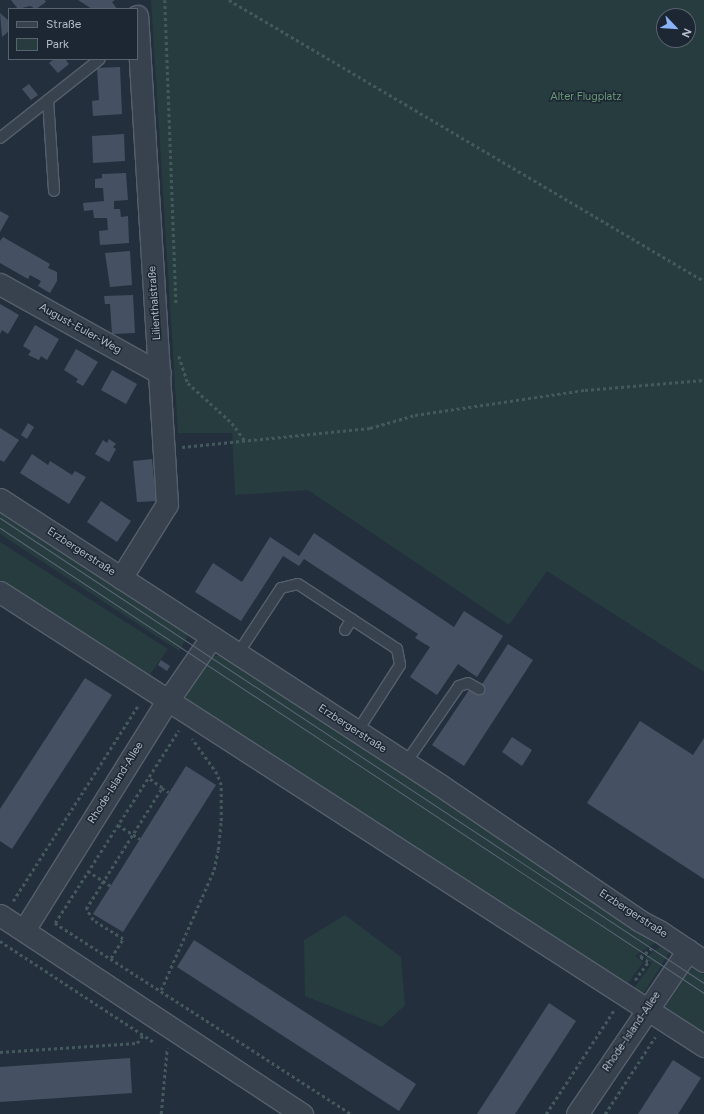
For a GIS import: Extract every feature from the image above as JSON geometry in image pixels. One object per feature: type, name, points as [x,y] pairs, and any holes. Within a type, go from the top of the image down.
[{"type":"street","name":"Lilienthalstraße","points":[[121,578],[167,504],[138,40]]},
{"type":"street","name":"August-Euler-Weg","points":[[0,284],[160,373]]},
{"type":"street","name":"Erzbergerstraße","points":[[0,499],[211,638],[460,798],[640,921],[659,931],[696,956]]},
{"type":"street","points":[[0,592],[704,1046]]},
{"type":"street","name":"Rhode-Island-Allee","points":[[24,930],[168,700],[211,638]]},
{"type":"street","points":[[1,916],[43,942],[154,1017],[171,1040],[302,1114]]},
{"type":"street","name":"Rhode-Island-Allee","points":[[577,1114],[648,1009],[696,956]]},
{"type":"lane","points":[[0,138],[99,60]]},
{"type":"lane","points":[[48,100],[54,191]]},
{"type":"lane","points":[[238,655],[281,588],[298,584],[397,649],[400,665],[357,732]]},
{"type":"lane","points":[[345,630],[352,619]]},
{"type":"lane","points":[[405,764],[459,686],[463,682],[479,689]]},
{"type":"path","points":[[165,0],[176,311]]},
{"type":"path","points":[[229,0],[704,281]]},
{"type":"path","points":[[178,349],[188,383],[232,423],[246,442]]},
{"type":"path","points":[[163,448],[246,442],[370,428],[415,414],[585,390],[704,380]]},
{"type":"path","points":[[1,916],[143,697]]},
{"type":"path","points":[[43,942],[183,723]]},
{"type":"path","points":[[161,990],[214,870],[220,832],[222,801],[217,774],[190,735]]},
{"type":"path","points":[[148,778],[169,792]]},
{"type":"path","points":[[111,958],[122,939],[93,920],[86,909],[102,880],[162,788]]},
{"type":"path","points":[[118,825],[140,839]]},
{"type":"path","points":[[88,871],[111,886]]},
{"type":"path","points":[[55,923],[351,1114]]},
{"type":"path","points":[[546,1114],[624,994],[648,962],[640,957],[660,943],[653,938],[659,931]]},
{"type":"path","points":[[0,941],[142,1035],[171,1040]]},
{"type":"path","points":[[0,1052],[138,1043],[154,1017]]},
{"type":"path","points":[[605,1114],[659,1032]]},
{"type":"path","points":[[171,1040],[172,1053]]},
{"type":"path","points":[[161,1114],[171,1040]]},
{"type":"green space","name":"Alter Flugplatz","points":[[151,0],[704,0],[704,672],[547,571],[509,625],[308,490],[235,495],[232,433],[178,433]]},
{"type":"green space","points":[[0,511],[189,634],[179,651],[0,534]]},
{"type":"green space","points":[[0,542],[168,649],[146,680],[50,613],[0,581]]},
{"type":"green space","points":[[213,656],[222,656],[653,933],[649,939],[655,943],[635,956],[643,962],[624,989],[191,708],[186,699],[189,690]]},
{"type":"green space","points":[[345,915],[401,957],[405,1005],[382,1027],[305,996],[304,940]]},
{"type":"green space","points":[[666,942],[671,950],[643,994],[631,992],[652,963],[645,958]]},
{"type":"green space","points":[[691,968],[704,975],[704,1041],[661,1013]]},
{"type":"building","points":[[11,0],[45,0],[46,2],[37,8],[30,6],[17,8]]},
{"type":"building","points":[[78,0],[115,0],[112,2],[116,8],[90,8]]},
{"type":"building","points":[[0,13],[8,20],[8,32],[2,37]]},
{"type":"building","points":[[53,60],[66,60],[69,64],[58,73],[49,63]]},
{"type":"building","points":[[120,67],[122,114],[93,116],[92,101],[99,100],[97,68]]},
{"type":"building","points":[[29,84],[38,95],[31,100],[22,89]]},
{"type":"building","points":[[124,134],[125,161],[93,163],[92,136]]},
{"type":"building","points":[[126,173],[128,200],[114,201],[114,209],[120,209],[121,217],[128,216],[129,243],[100,245],[99,231],[108,230],[107,218],[94,218],[93,210],[84,211],[83,203],[104,201],[103,188],[95,188],[95,179],[102,178],[102,174]]},
{"type":"building","points":[[0,211],[9,216],[0,232]]},
{"type":"building","points":[[3,237],[50,264],[48,268],[57,272],[57,281],[50,293],[38,286],[41,281],[30,275],[28,279],[0,263],[0,241]]},
{"type":"building","points":[[130,251],[132,285],[110,287],[105,253]]},
{"type":"building","points":[[133,295],[135,333],[112,334],[110,304],[105,304],[104,296]]},
{"type":"building","points":[[0,304],[19,315],[8,334],[2,330],[0,334]]},
{"type":"building","points":[[35,325],[59,339],[47,360],[41,356],[39,360],[28,355],[31,351],[23,346]]},
{"type":"building","points":[[76,349],[98,362],[83,386],[76,382],[78,379],[64,370]]},
{"type":"building","points":[[112,370],[137,384],[126,404],[101,390]]},
{"type":"building","points":[[28,423],[34,427],[27,439],[21,435]]},
{"type":"building","points":[[0,428],[19,440],[4,462],[0,460]]},
{"type":"building","points":[[109,439],[116,444],[113,447],[116,449],[109,462],[95,454],[103,440],[107,443]]},
{"type":"building","points":[[32,454],[48,465],[50,461],[72,475],[75,471],[86,477],[69,504],[20,473]]},
{"type":"building","points":[[152,459],[156,501],[137,502],[133,461]]},
{"type":"building","points":[[101,501],[131,521],[117,542],[87,522]]},
{"type":"building","points":[[314,533],[454,627],[464,611],[503,636],[477,677],[458,664],[437,695],[410,677],[430,647],[415,638],[418,634],[304,559],[299,566],[283,556],[241,621],[195,592],[213,563],[242,582],[270,537],[299,556]]},
{"type":"building","points":[[508,644],[533,660],[464,766],[432,745],[471,687],[479,689]]},
{"type":"building","points":[[161,660],[170,666],[167,671],[158,665]]},
{"type":"building","points":[[85,678],[112,695],[12,849],[0,841],[0,809]]},
{"type":"building","points":[[640,721],[693,755],[704,738],[704,879],[587,803]]},
{"type":"building","points":[[512,737],[532,750],[522,766],[502,752]]},
{"type":"building","points":[[186,766],[216,785],[123,932],[93,914]]},
{"type":"building","points":[[194,940],[416,1084],[399,1111],[177,967]]},
{"type":"building","points":[[549,1003],[576,1021],[515,1114],[477,1114]]},
{"type":"building","points":[[130,1058],[132,1093],[0,1102],[0,1067]]},
{"type":"building","points":[[673,1060],[701,1078],[678,1114],[638,1114]]},
{"type":"tram line","points":[[0,518],[704,983]]},
{"type":"tram line","points":[[0,528],[704,993]]}]
